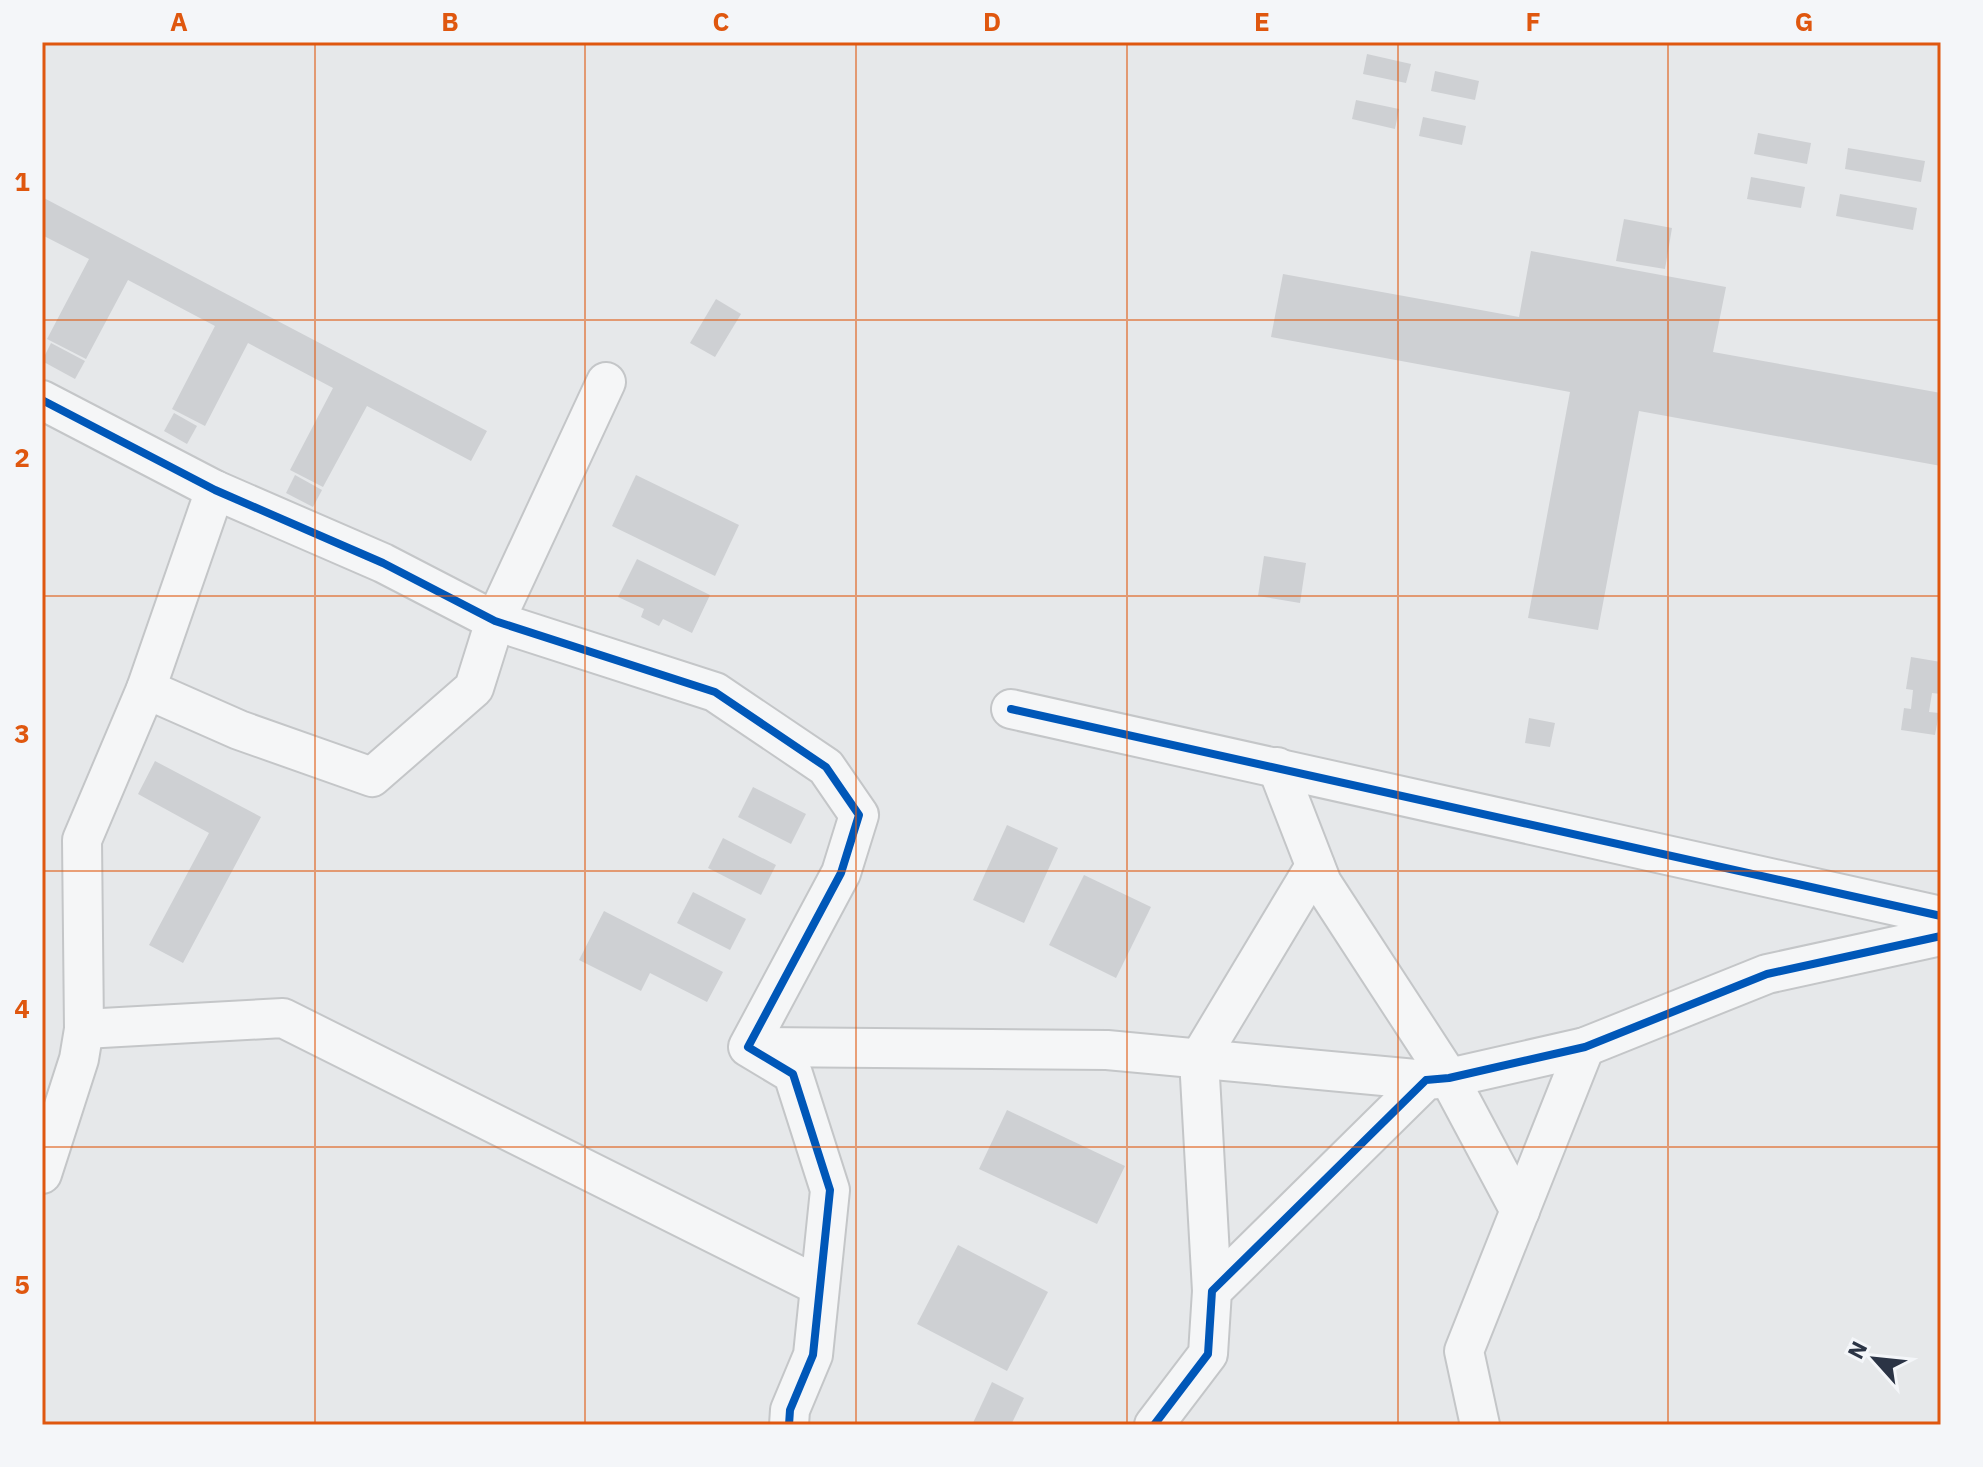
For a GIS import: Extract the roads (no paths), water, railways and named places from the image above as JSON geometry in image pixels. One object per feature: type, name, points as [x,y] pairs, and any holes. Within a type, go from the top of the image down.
[{"type":"street","points":[[146,689],[239,730],[372,777],[474,688],[495,621],[606,382]]},
{"type":"street","points":[[42,400],[215,490],[383,563],[495,621],[715,692],[826,767],[859,815],[841,873],[748,1047]]},
{"type":"street","points":[[42,1174],[79,1059],[84,1029],[82,840],[146,689],[215,490]]},
{"type":"street","points":[[1011,709],[1941,916]]},
{"type":"street","points":[[1277,767],[1322,883],[1520,1211]]},
{"type":"street","points":[[1154,1425],[1208,1354],[1212,1291],[1199,1059],[1315,866]]},
{"type":"street","points":[[748,1047],[1107,1050],[1438,1079],[1585,1047],[1767,974],[1941,936]]},
{"type":"street","points":[[84,1029],[283,1018],[819,1286]]},
{"type":"street","points":[[748,1047],[793,1074],[830,1190],[813,1355],[790,1410],[789,1425]]},
{"type":"street","points":[[1480,1425],[1464,1351],[1585,1047]]},
{"type":"street","points":[[1212,1291],[1438,1079]]}]
